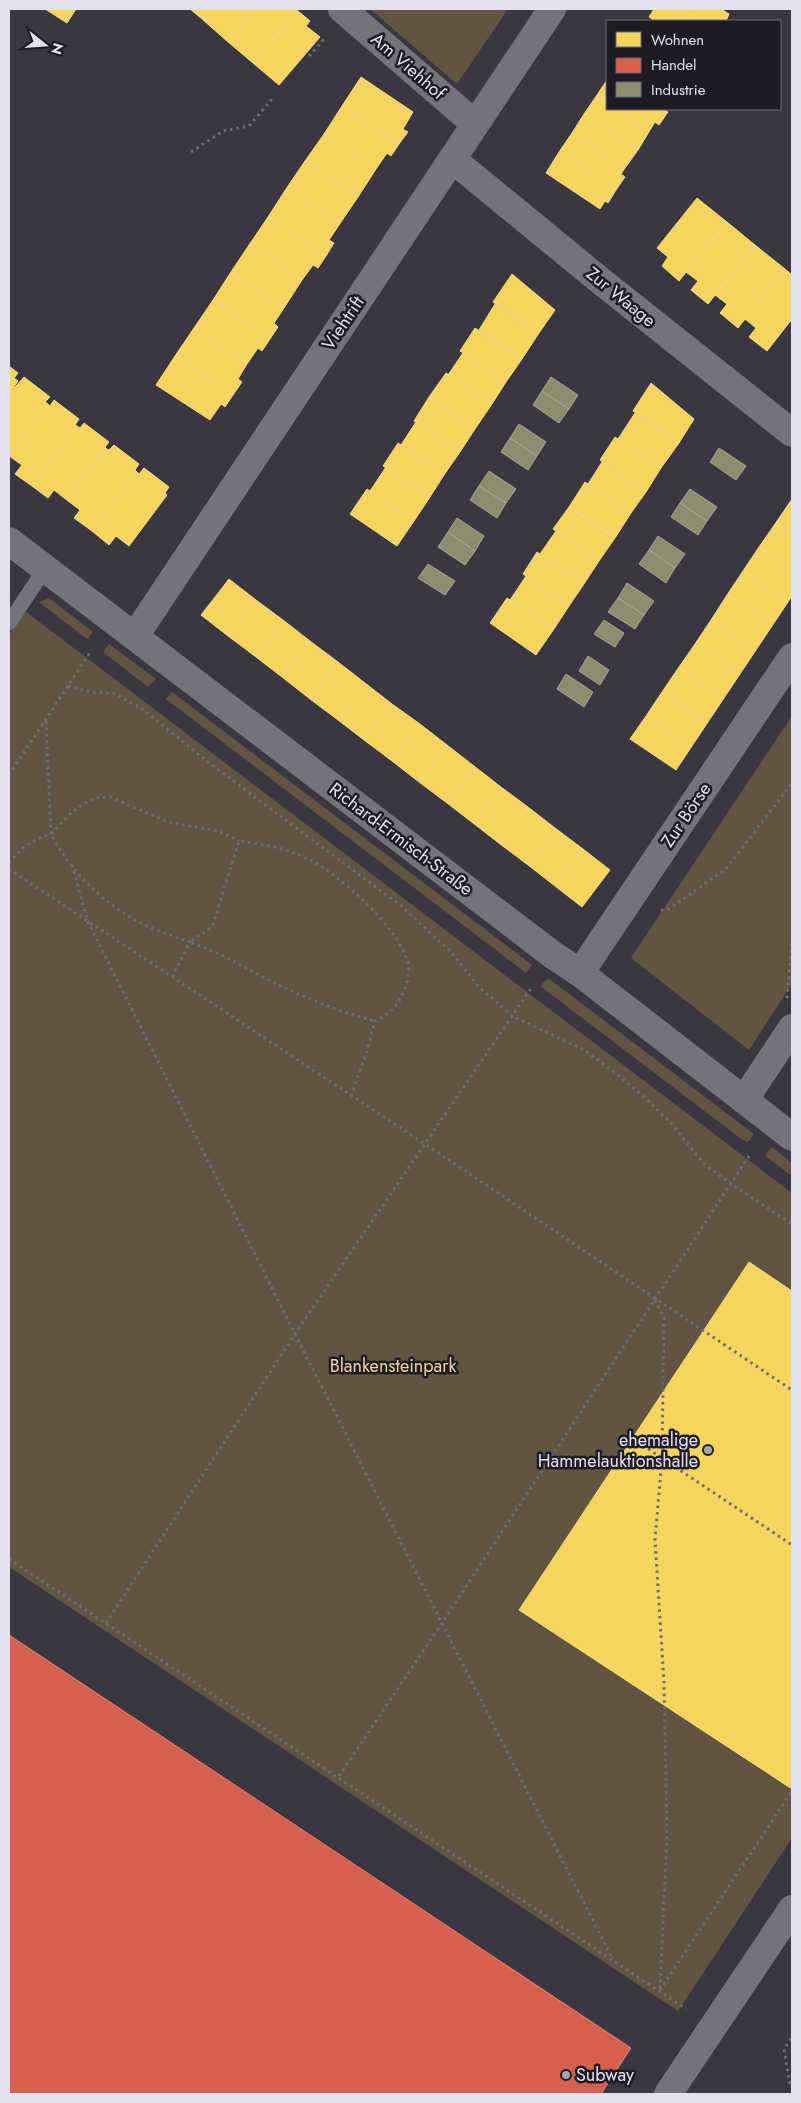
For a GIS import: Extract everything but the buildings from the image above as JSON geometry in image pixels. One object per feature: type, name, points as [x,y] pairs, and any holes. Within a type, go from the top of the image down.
[{"type":"street","name":"Am Viehhof","points":[[342,9],[475,124]]},
{"type":"street","name":"Viehtrift","points":[[135,636],[552,9]]},
{"type":"street","name":"Zur Waage","points":[[452,159],[602,282],[792,433]]},
{"type":"street","name":"Richard-Ermisch-Straße","points":[[9,541],[553,955],[580,973],[792,1137]]},
{"type":"street","name":"Zur Börse","points":[[580,973],[792,657]]},
{"type":"street","points":[[744,1100],[789,1017]]},
{"type":"street","points":[[668,2094],[792,1909]]},
{"type":"lane","points":[[9,624],[45,569]]},
{"type":"path","points":[[309,56],[328,34]]},
{"type":"path","points":[[191,152],[223,131],[249,126],[272,99]]},
{"type":"path","points":[[9,775],[91,651]]},
{"type":"path","points":[[68,686],[92,692],[113,693],[141,708],[212,765],[401,906],[451,952],[479,988],[512,1016],[584,1050],[613,1071],[672,1123],[703,1163],[792,1224]]},
{"type":"path","points":[[9,864],[21,848],[36,839],[51,834],[78,808],[95,798],[110,797],[168,822],[218,831],[239,841],[274,847],[303,856],[322,868],[361,898],[398,939],[408,964],[406,985],[398,1004],[382,1018],[375,1021],[351,1015],[285,987],[216,952],[128,916],[108,902],[86,882],[60,852],[51,834],[46,720]]},
{"type":"path","points":[[654,909],[667,910],[726,869],[792,783]]},
{"type":"path","points":[[172,977],[190,942],[212,927],[239,841]]},
{"type":"path","points":[[72,865],[88,922],[612,1958]]},
{"type":"path","points":[[9,869],[425,1144],[792,1390]]},
{"type":"path","points":[[789,1017],[792,939]]},
{"type":"path","points":[[106,1623],[295,1334],[532,987]]},
{"type":"path","points":[[351,1096],[368,1051],[375,1021]]},
{"type":"path","points":[[338,1776],[442,1623],[751,1153]]},
{"type":"path","points":[[655,1299],[664,1318],[662,1458],[655,1540],[664,1682],[667,1834],[660,1991]]},
{"type":"path","points":[[632,1438],[792,1545]]},
{"type":"path","points":[[9,1559],[612,1958],[689,2011]]},
{"type":"path","points":[[660,1991],[792,1790]]},
{"type":"path","points":[[790,2084],[784,2050],[792,2036]]},
{"type":"green space","points":[[370,9],[508,9],[457,84]]},
{"type":"green space","points":[[49,598],[93,632],[87,639],[39,602]]},
{"type":"green space","name":"Blankensteinpark","points":[[25,611],[792,1193],[792,1838],[678,2011],[9,1567],[9,635]]},
{"type":"green space","points":[[109,644],[156,679],[148,687],[103,652]]},
{"type":"green space","points":[[172,692],[532,965],[526,973],[166,699]]},
{"type":"green space","points":[[792,716],[792,984],[749,1050],[631,958]]},
{"type":"green space","points":[[548,978],[754,1134],[748,1142],[744,1141],[540,986]]},
{"type":"green space","points":[[772,1147],[792,1163],[792,1176],[765,1156]]},
{"type":"place","name":"ehemalige Hammelauktionshalle","points":[[708,1450]]},
{"type":"place","name":"Subway","points":[[566,2075]]}]
